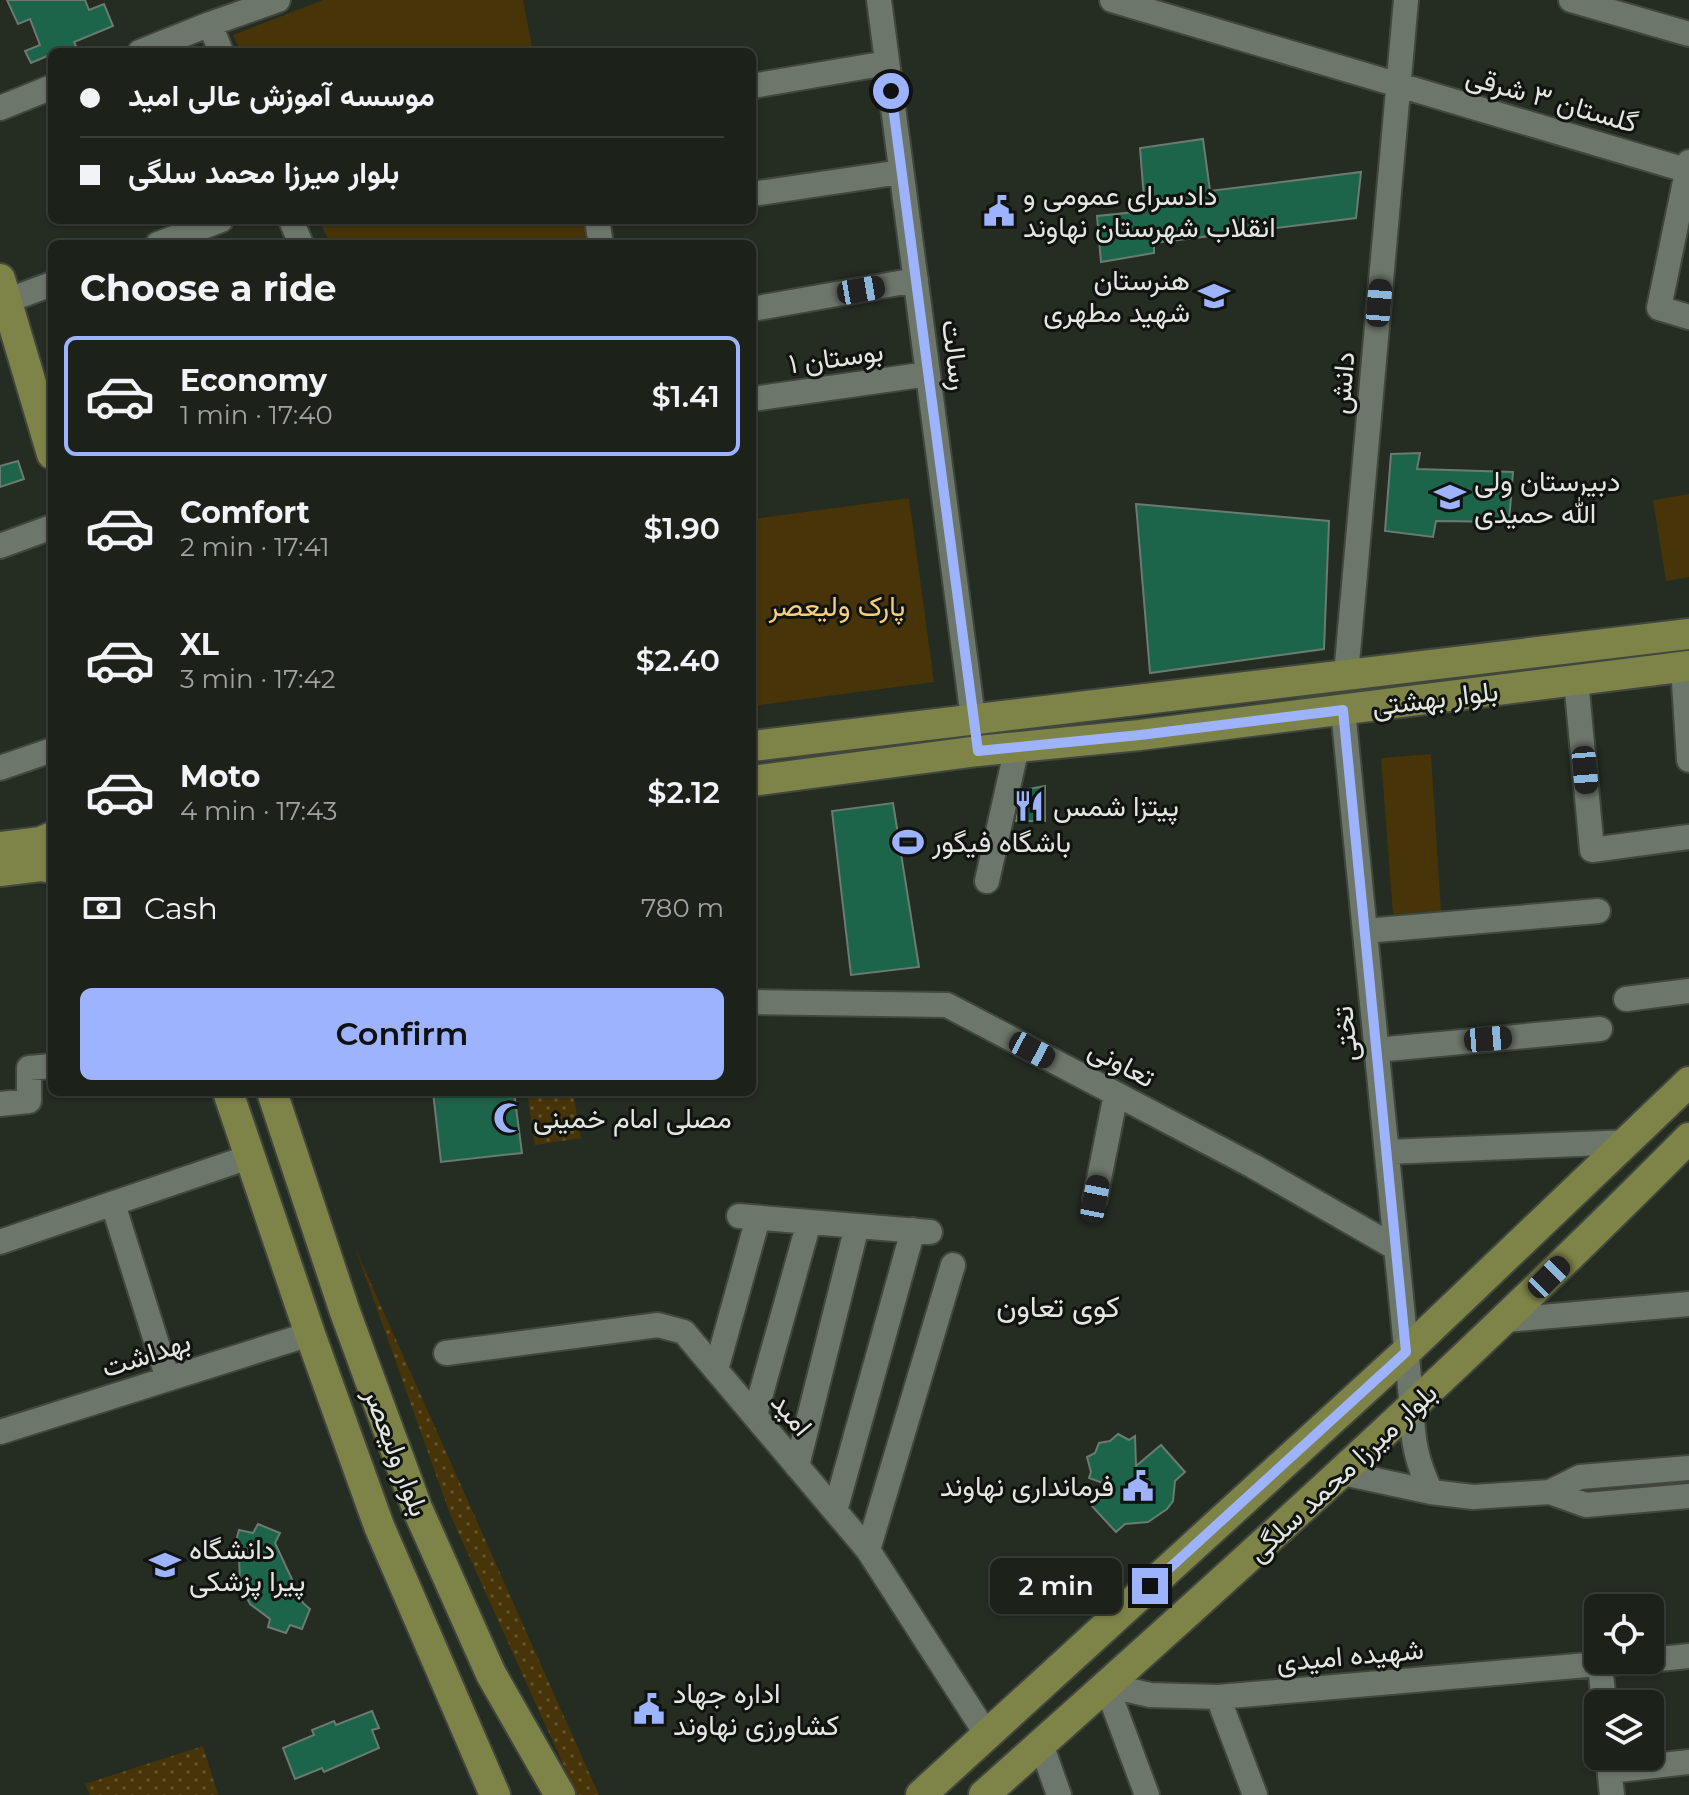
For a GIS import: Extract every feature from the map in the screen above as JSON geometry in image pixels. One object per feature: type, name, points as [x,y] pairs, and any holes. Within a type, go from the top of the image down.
[{"type":"main road","points":[[3,290],[48,441]]},
{"type":"main road","name":"بلوار بهشتی","points":[[756,745],[1689,634]]},
{"type":"main road","name":"بلوار بهشتی","points":[[756,780],[1686,666]]},
{"type":"main road","points":[[1343,710],[1346,675]]},
{"type":"main road","points":[[973,718],[978,751]]},
{"type":"main road","points":[[0,847],[48,839]]},
{"type":"main road","points":[[0,871],[48,867]]},
{"type":"main road","name":"بلوار میرزا محمد سلگی","points":[[921,1795],[1406,1352],[1630,1142],[1689,1082]]},
{"type":"main road","name":"بلوار ولیعصر","points":[[229,1096],[379,1526],[495,1795]]},
{"type":"main road","name":"بلوار ولیعصر","points":[[273,1096],[345,1312],[417,1508],[491,1674],[560,1795]]},
{"type":"main road","name":"بلوار میرزا محمد سلگی","points":[[984,1795],[1343,1473],[1506,1320],[1686,1144]]},
{"type":"main road","points":[[379,1526],[417,1508]]},
{"type":"street","points":[[150,48],[278,0]]},
{"type":"street","name":"رسالت","points":[[879,0],[973,718]]},
{"type":"street","name":"گلستان ۳ شرقی","points":[[1112,0],[1688,168]]},
{"type":"street","name":"دانش","points":[[1346,675],[1406,0]]},
{"type":"street","points":[[1571,0],[1689,34]]},
{"type":"street","points":[[210,24],[219,48]]},
{"type":"street","points":[[756,85],[887,63]]},
{"type":"street","points":[[0,108],[48,89]]},
{"type":"street","points":[[1688,168],[1659,308],[1689,317]]},
{"type":"street","points":[[756,193],[901,172]]},
{"type":"street","points":[[168,240],[210,224]]},
{"type":"street","points":[[756,308],[916,280]]},
{"type":"street","points":[[3,290],[48,284]]},
{"type":"street","name":"بوستان ۱","points":[[756,398],[928,374]]},
{"type":"street","points":[[0,546],[48,528]]},
{"type":"street","points":[[1686,666],[1689,760]]},
{"type":"street","points":[[1576,680],[1592,850],[1689,837]]},
{"type":"street","name":"تختی","points":[[1343,710],[1415,1451],[1431,1492]]},
{"type":"street","points":[[987,881],[1017,747]]},
{"type":"street","points":[[0,768],[48,751]]},
{"type":"street","points":[[1365,931],[1598,911]]},
{"type":"street","points":[[1626,999],[1689,991]]},
{"type":"street","name":"تعاونی","points":[[756,1002],[947,1005],[1253,1166],[1396,1248]]},
{"type":"street","points":[[1376,1050],[1600,1029]]},
{"type":"street","points":[[0,1104],[29,1101],[29,1068],[48,1066]]},
{"type":"street","points":[[1095,1199],[1116,1094]]},
{"type":"street","points":[[1387,1152],[1630,1142]]},
{"type":"street","points":[[0,1242],[249,1157]]},
{"type":"street","points":[[113,1204],[168,1379]]},
{"type":"street","points":[[716,1370],[749,1217],[922,1231],[835,1511]]},
{"type":"street","points":[[755,1415],[809,1222]]},
{"type":"street","points":[[797,1466],[857,1226]]},
{"type":"street","points":[[868,1550],[953,1265]]},
{"type":"street","points":[[1506,1320],[1689,1304]]},
{"type":"street","name":"امید","points":[[446,1353],[658,1325],[684,1332],[868,1550],[987,1735]]},
{"type":"street","name":"بهداشت","points":[[0,1432],[310,1334]]},
{"type":"street","points":[[0,1423],[0,1432]]},
{"type":"street","points":[[1343,1473],[1431,1492],[1473,1497],[1550,1492],[1580,1477],[1689,1468]]},
{"type":"street","points":[[1550,1492],[1586,1505],[1689,1496]]},
{"type":"street","name":"شهیده امیدی","points":[[1664,1658],[1689,1656]]},
{"type":"street","name":"شهیده امیدی","points":[[1106,1685],[1150,1695],[1218,1697],[1584,1665]]},
{"type":"street","points":[[1106,1685],[1147,1795]]},
{"type":"street","points":[[1218,1697],[1255,1795]]},
{"type":"street","points":[[1041,1744],[1059,1795]]},
{"type":"street","points":[[1610,1774],[1689,1762]]},
{"type":"green space","points":[[323,0],[523,0],[532,47],[239,48],[233,35]]},
{"type":"green space","points":[[321,224],[587,224],[589,240],[328,240]]},
{"type":"green space","points":[[1689,494],[1689,577],[1666,581],[1653,500]]},
{"type":"green space","name":"پارک ولیعصر","points":[[909,498],[934,682],[756,705],[756,518]]},
{"type":"green space","points":[[1431,754],[1441,911],[1393,914],[1381,758]]},
{"type":"green space","points":[[528,1096],[574,1096],[581,1138],[535,1145]]},
{"type":"green space","points":[[356,1250],[599,1795],[577,1795],[450,1514]]},
{"type":"green space","points":[[203,1746],[218,1795],[90,1795],[85,1784]]},
{"type":"building","points":[[7,0],[85,0],[89,10],[104,4],[113,26],[74,42],[77,48],[48,48],[48,56],[31,63],[25,51],[40,45],[30,19],[18,24]]},
{"type":"building","points":[[1203,139],[1210,191],[1361,172],[1356,218],[1154,243],[1154,253],[1101,262],[1097,216],[1145,211],[1140,148]]},
{"type":"building","points":[[1420,453],[1417,469],[1513,472],[1509,522],[1436,521],[1433,537],[1385,531],[1391,454]]},
{"type":"building","points":[[18,461],[24,479],[0,487],[0,466]]},
{"type":"building","points":[[1136,504],[1329,521],[1324,649],[1150,673]]},
{"type":"building","name":"پیتزا شمس","points":[[1045,786],[1045,821],[1016,821],[1023,790]]},
{"type":"building","points":[[893,803],[919,967],[851,975],[832,811]]},
{"type":"building","points":[[433,1096],[515,1096],[522,1153],[441,1162]]},
{"type":"building","name":"فرمانداری نهاوند","points":[[1118,1434],[1129,1440],[1135,1436],[1136,1466],[1161,1445],[1185,1472],[1175,1481],[1173,1501],[1167,1509],[1148,1522],[1125,1524],[1116,1532],[1091,1505],[1111,1486],[1089,1478],[1091,1472],[1087,1457],[1095,1453],[1099,1443],[1110,1441]]},
{"type":"building","points":[[258,1524],[280,1533],[275,1543],[303,1603],[310,1609],[302,1629],[290,1625],[286,1633],[268,1627],[270,1619],[250,1604],[240,1584],[239,1555],[234,1548],[239,1530],[253,1533]]},
{"type":"building","points":[[372,1711],[379,1728],[372,1730],[379,1748],[324,1772],[322,1768],[295,1779],[283,1748],[314,1735],[312,1730],[334,1721],[336,1725]]},
{"type":"place","name":"دادسرای عمومی و انقلاب شهرستان نهاوند","points":[[999,211]]},
{"type":"place","name":"هنرستان شهید مطهری","points":[[1214,296]]},
{"type":"place","name":"دبیرستان ولی الله حمیدی","points":[[1450,497]]},
{"type":"place","name":"پیتزا شمس","points":[[1029,806]]},
{"type":"place","name":"باشگاه فیگور","points":[[908,842]]},
{"type":"place","name":"مصلی امام خمینی","points":[[509,1118]]},
{"type":"place","name":"فرمانداری نهاوند","points":[[1138,1486]]},
{"type":"place","name":"دانشگاه پیرا پزشکی","points":[[165,1565]]},
{"type":"place","name":"اداره جهاد کشاورزی نهاوند","points":[[649,1709]]},
{"type":"district","name":"کوی تعاون","points":[[1058,1306]]},
{"type":"route","points":[[891,91],[978,751],[1343,710],[1406,1352],[1150,1586]]}]
